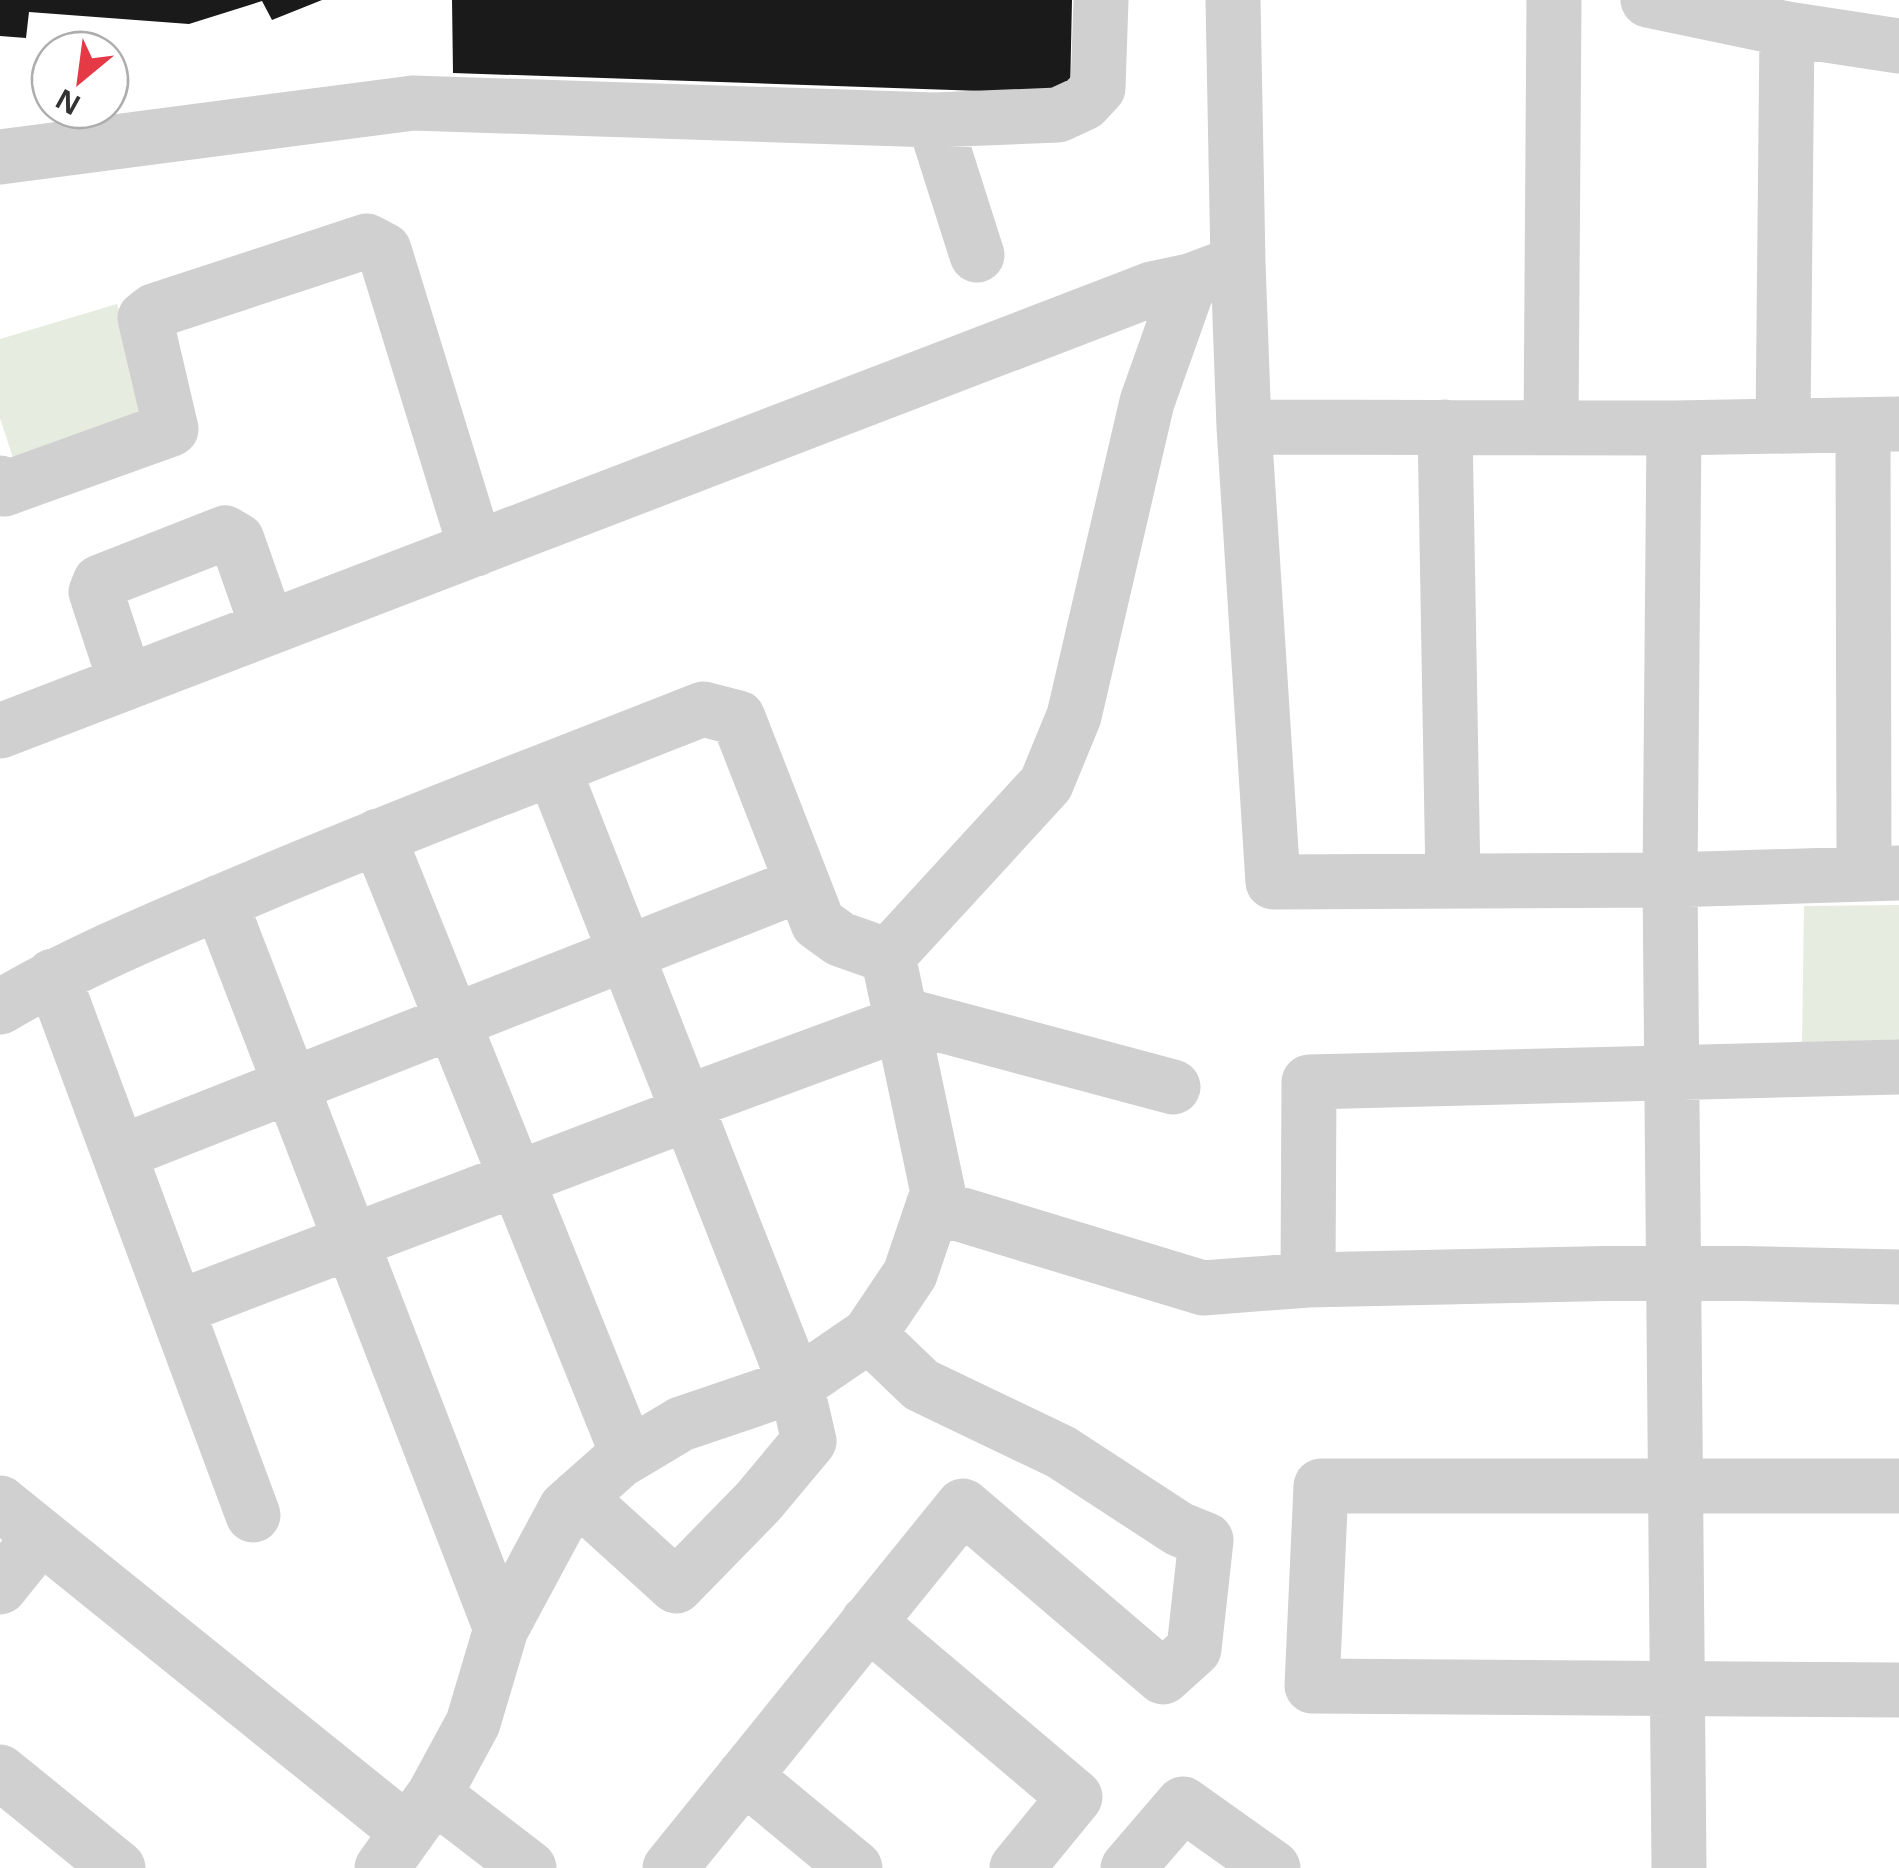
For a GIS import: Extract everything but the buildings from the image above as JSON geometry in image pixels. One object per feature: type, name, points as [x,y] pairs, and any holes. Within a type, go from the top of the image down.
[{"type":"street","points":[[0,157],[413,103],[934,120],[1058,115],[1084,103],[1098,88],[1100,0]]},
{"type":"street","points":[[1233,0],[1214,272],[1244,426],[1274,882],[1670,880],[1881,874],[1881,425],[1244,426]]},
{"type":"street","points":[[1551,428],[1554,0]]},
{"type":"street","points":[[1648,0],[1787,29],[1899,46]]},
{"type":"street","points":[[1783,426],[1787,29]]},
{"type":"street","points":[[934,120],[977,254]]},
{"type":"street","points":[[0,483],[4,489],[170,429],[145,318],[154,311],[367,241],[384,250],[476,549]]},
{"type":"street","points":[[0,731],[1152,289],[1214,272]]},
{"type":"street","points":[[888,956],[1046,784],[1074,716],[1147,402],[1214,272]]},
{"type":"street","points":[[1446,427],[1453,881]]},
{"type":"street","points":[[1674,428],[1670,880],[1679,1868]]},
{"type":"street","points":[[126,683],[96,592],[100,582],[208,540],[226,534],[237,540],[268,628]]},
{"type":"street","points":[[0,1007],[53,976],[220,902],[703,709],[738,718],[818,923],[840,939],[888,956]]},
{"type":"street","points":[[553,768],[796,1385],[809,1442],[758,1502],[676,1586],[578,1497]]},
{"type":"street","points":[[378,836],[628,1455]]},
{"type":"street","points":[[119,1153],[802,884]]},
{"type":"street","points":[[220,902],[501,1629]]},
{"type":"street","points":[[408,1831],[473,1723],[501,1629],[566,1508],[619,1461],[681,1424],[796,1385],[868,1335],[910,1274],[938,1192],[888,956]]},
{"type":"street","points":[[53,976],[253,1514]]},
{"type":"street","points":[[176,1308],[676,1118],[685,1103],[901,1018],[1172,1087]]},
{"type":"street","points":[[1308,1280],[1309,1082],[1899,1067]]},
{"type":"street","points":[[933,1206],[1203,1288],[1308,1280],[1673,1272],[1899,1276]]},
{"type":"street","points":[[670,1868],[963,1506],[1162,1678],[1194,1649],[1206,1540],[1178,1529],[1061,1452],[921,1386],[868,1335]]},
{"type":"street","points":[[1899,1486],[1321,1486],[1312,1686],[1899,1690]]},
{"type":"street","points":[[0,1587],[20,1520],[408,1831],[529,1868]]},
{"type":"street","points":[[868,1622],[1075,1797],[1017,1868]]},
{"type":"street","points":[[0,1772],[118,1868]]},
{"type":"street","points":[[744,1776],[854,1868]]},
{"type":"street","points":[[1128,1868],[1183,1804],[1273,1868]]},
{"type":"shaded area","points":[[117,304],[154,427],[17,470],[0,418],[0,339]]},
{"type":"shaded area","points":[[1899,905],[1899,1048],[1802,1047],[1804,906]]}]
